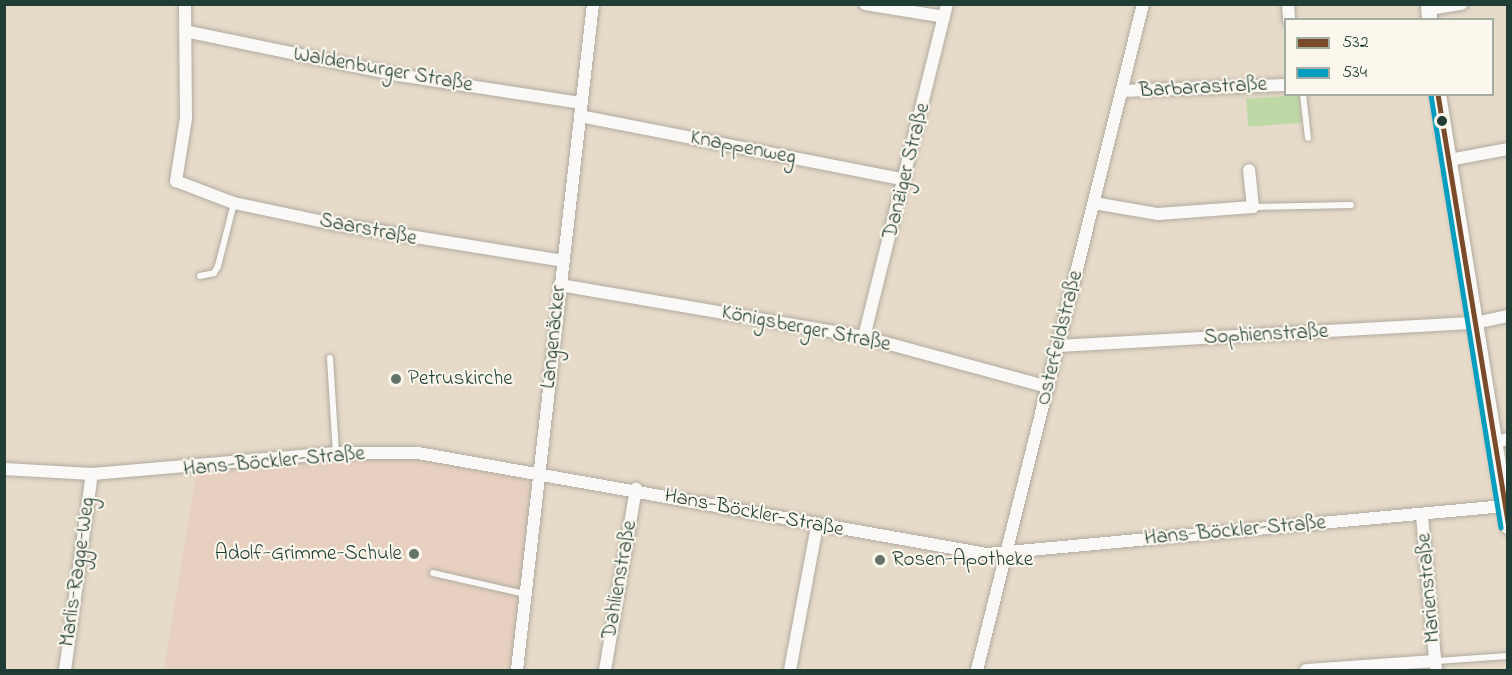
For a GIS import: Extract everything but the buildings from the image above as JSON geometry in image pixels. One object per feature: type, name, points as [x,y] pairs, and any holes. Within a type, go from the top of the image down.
[{"type":"street","points":[[185,4],[185,31]]},
{"type":"street","name":"Langenäcker","points":[[518,670],[593,4]]},
{"type":"street","points":[[865,4],[944,17]]},
{"type":"street","name":"Danziger Straße","points":[[864,338],[906,180],[947,4]]},
{"type":"street","name":"Osterfeldstraße","points":[[977,670],[1143,4]]},
{"type":"street","points":[[1429,11],[1462,4]]},
{"type":"street","name":"Waldenburger Straße","points":[[185,31],[398,75],[581,109]]},
{"type":"street","name":"Saarstraße","points":[[185,31],[186,118],[176,181],[234,203],[429,242],[563,261]]},
{"type":"street","name":"Barbarastraße","points":[[1122,91],[1284,85]]},
{"type":"street","points":[[1438,96],[1475,323],[1501,440],[1504,506],[1508,526]]},
{"type":"street","name":"Knappenweg","points":[[581,109],[906,180]]},
{"type":"street","points":[[1449,160],[1508,149]]},
{"type":"street","points":[[1094,203],[1158,214],[1253,207],[1249,170]]},
{"type":"street","name":"Königsberger Straße","points":[[560,285],[864,338],[1048,387]]},
{"type":"street","name":"Sophienstraße","points":[[1058,346],[1475,323],[1508,316]]},
{"type":"street","name":"Hans-Böckler-Straße","points":[[4,469],[92,474],[336,453],[418,453],[636,489],[922,546],[1007,552],[1422,516],[1504,506]]},
{"type":"street","name":"Marlis-Ragge-Weg","points":[[64,670],[92,474]]},
{"type":"street","name":"Dahlienstraße","points":[[605,670],[636,489]]},
{"type":"street","name":"Marienstraße","points":[[1306,670],[1436,666],[1422,516]]},
{"type":"street","points":[[790,670],[817,526]]},
{"type":"lane","points":[[1303,96],[1308,138]]},
{"type":"lane","points":[[200,276],[214,273],[218,266],[234,203]]},
{"type":"lane","points":[[1253,207],[1351,206]]},
{"type":"lane","points":[[330,358],[336,453]]},
{"type":"lane","points":[[432,573],[526,594]]},
{"type":"lane","points":[[1436,666],[1508,656]]},
{"type":"shaded area","name":"Adolf-Grimme-Schule","points":[[418,453],[539,473],[517,670],[164,670],[197,468]]},
{"type":"green space","points":[[1299,96],[1301,123],[1248,127],[1246,99]]},
{"type":"transit line","name":"534","points":[[1431,96],[1501,527]]},
{"type":"transit line","name":"532","points":[[1438,96],[1508,523]]},
{"type":"place","name":"Petruskirche","points":[[396,379]]},
{"type":"place","name":"Adolf-Grimme-Schule","points":[[414,554]]},
{"type":"place","name":"Rosen-Apotheke","points":[[880,560]]}]
